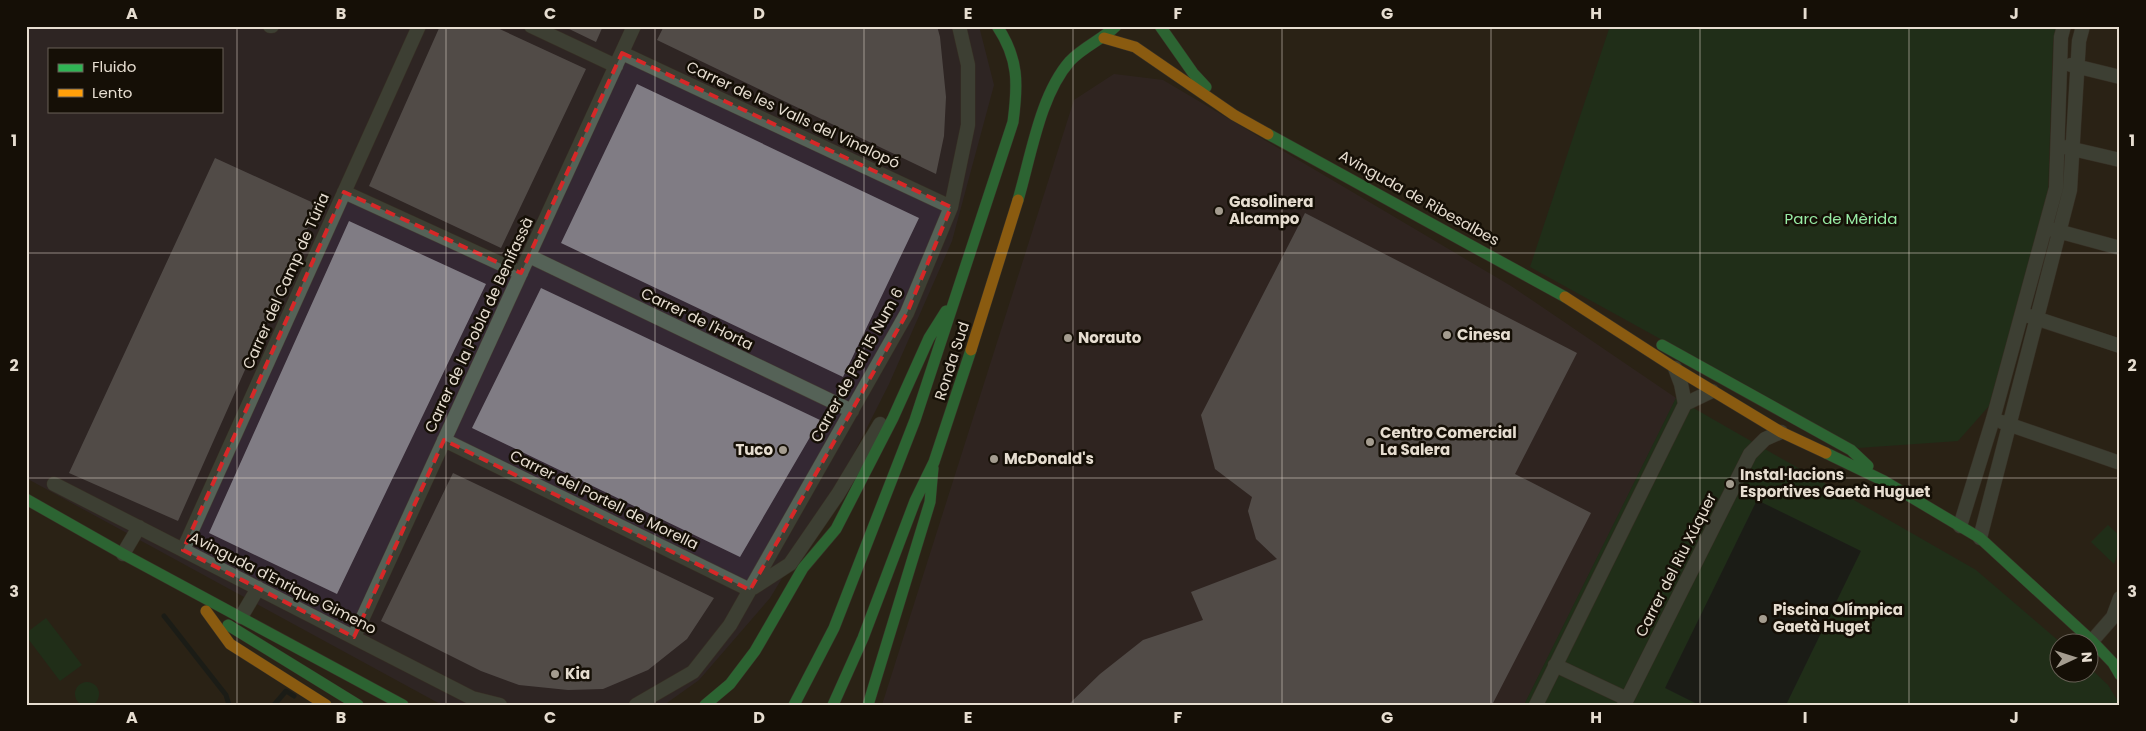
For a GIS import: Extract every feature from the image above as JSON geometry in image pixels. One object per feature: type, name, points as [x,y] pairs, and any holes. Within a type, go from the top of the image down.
[{"type":"main road","name":"Ronda Sud","points":[[794,705],[837,619],[915,420],[1013,122],[1018,79],[1013,52],[997,26]]},
{"type":"main road","name":"Ronda Sud","points":[[833,705],[863,638],[915,501],[934,462],[1007,241],[1042,116],[1056,80],[1072,59],[1104,38],[1116,26]]},
{"type":"main road","name":"Avinguda de Ribesalbes","points":[[1160,26],[1193,73],[1234,115]]},
{"type":"main road","name":"Avinguda de Ribesalbes","points":[[1104,38],[1136,47],[1234,115],[1588,310],[1675,368],[1781,432],[1884,481],[1980,538],[2015,568],[2085,634]]},
{"type":"main road","points":[[705,705],[730,684],[745,664],[803,568],[836,529],[893,418],[902,393],[929,338],[956,294]]},
{"type":"main road","name":"Avinguda de Ribesalbes","points":[[1588,310],[1630,328],[1851,450],[1884,481]]},
{"type":"main road","points":[[868,705],[930,502],[934,462]]},
{"type":"main road","points":[[26,500],[403,705]]},
{"type":"main road","points":[[123,554],[206,611],[358,705]]},
{"type":"main road","points":[[206,611],[230,644],[326,705]]},
{"type":"main road","name":"Avinguda de Ribesalbes","points":[[2098,647],[2116,664],[2120,674]]},
{"type":"street","name":"Carrer del Camp de Túria","points":[[183,550],[419,26]]},
{"type":"street","name":"Carrer de les Valls del Vinalopó","points":[[531,26],[619,60],[951,207]]},
{"type":"street","name":"Carrer de la Pobla de Benifassà","points":[[354,637],[634,26]]},
{"type":"street","name":"Carrer de Peri 15 Num 6","points":[[750,590],[907,314],[951,207],[968,125],[968,65],[959,26]]},
{"type":"street","points":[[1960,526],[1992,419],[2056,188],[2061,37],[2064,26]]},
{"type":"street","points":[[1980,538],[2070,190],[2079,41],[2083,26]]},
{"type":"street","points":[[2060,63],[2120,77]]},
{"type":"street","points":[[2058,146],[2120,160]]},
{"type":"street","points":[[344,192],[521,273]]},
{"type":"street","points":[[2045,228],[2120,248]]},
{"type":"street","name":"Carrer de l'Horta","points":[[529,256],[852,411]]},
{"type":"street","points":[[2021,314],[2120,346]]},
{"type":"street","points":[[1536,705],[1685,404],[1675,368]]},
{"type":"street","points":[[1681,384],[1696,381]]},
{"type":"street","name":"Avinguda de Ribesalbes","points":[[1696,381],[1714,384],[1761,411],[1796,419]]},
{"type":"street","points":[[1685,404],[1712,391]]},
{"type":"street","points":[[636,705],[693,672],[730,625],[750,590],[790,564],[838,494],[886,415],[902,393]]},
{"type":"street","points":[[1992,419],[2120,463]]},
{"type":"street","name":"Carrer del Riu Xúquer","points":[[1555,665],[1626,702],[1750,454],[1764,439],[1781,432]]},
{"type":"street","name":"Carrer del Portell de Morella","points":[[444,440],[750,590]]},
{"type":"street","name":"Avinguda d'Enrique Gimeno","points":[[54,484],[472,698],[500,705]]},
{"type":"street","points":[[123,554],[139,527]]},
{"type":"street","points":[[241,617],[258,588]]},
{"type":"street","points":[[2098,634],[2113,617],[2120,598]]},
{"type":"highlighted area","points":[[622,53],[951,207],[907,313],[750,590],[444,440],[354,637],[183,550],[344,192],[521,273]]},
{"type":"shaded area","points":[[26,26],[979,26],[994,85],[952,241],[889,384],[834,493],[770,598],[699,680],[664,705],[442,705],[26,478]]},
{"type":"shaded area","points":[[1114,74],[1163,80],[1511,286],[1676,398],[1524,705],[882,705],[1074,100]]},
{"type":"shaded area","name":"Piscina Olímpica Gaetà Huget","points":[[1757,500],[1861,551],[1786,705],[1699,705],[1665,688]]},
{"type":"green space","name":"Parc de Mèrida","points":[[1610,26],[2058,26],[2053,42],[2048,195],[1989,406],[1958,441],[1858,448],[1530,267]]},
{"type":"green space","name":"Instal·lacions Esportives Gaetà Huguet","points":[[1676,398],[1976,570],[2051,634],[2048,634],[2048,684],[2098,684],[2098,676],[2108,685],[2120,705],[1524,705]]},
{"type":"green space","points":[[2108,525],[2120,536],[2120,548],[2114,564],[2091,542]]},
{"type":"green space","points":[[46,618],[82,665],[60,681],[26,636],[26,633]]},
{"type":"green space","points":[[87,682],[95,686],[99,694],[95,702],[87,706],[79,702],[75,694],[79,686]]},
{"type":"building","points":[[440,26],[493,26],[586,69],[501,248],[369,186]]},
{"type":"building","points":[[563,26],[603,26],[596,42]]},
{"type":"building","points":[[664,26],[937,26],[940,37],[946,97],[944,136],[936,174],[657,40]]},
{"type":"building","points":[[637,84],[919,218],[843,377],[561,243]]},
{"type":"building","points":[[215,158],[318,205],[178,521],[69,473]]},
{"type":"building","name":"Centro Comercial La Salera","points":[[1305,213],[1577,353],[1515,474],[1591,513],[1492,705],[1068,705],[1100,674],[1143,640],[1203,620],[1191,592],[1277,559],[1256,539],[1248,511],[1252,497],[1215,469],[1201,415]]},
{"type":"building","points":[[349,221],[486,284],[337,594],[209,533]]},
{"type":"building","points":[[541,288],[820,420],[740,557],[472,428]]},
{"type":"building","points":[[453,473],[714,598],[687,639],[648,670],[603,689],[568,690],[519,685],[481,671],[381,621]]},
{"type":"waterway","points":[[164,616],[226,695],[229,705]]},
{"type":"waterway","points":[[274,705],[286,691],[294,696]]},
{"type":"traffic: fast","points":[[794,705],[834,628],[915,420],[1013,122],[1016,96],[1015,72],[1009,50],[997,26]]},
{"type":"traffic: fast","points":[[1018,200],[1044,108],[1060,75],[1075,56],[1116,26]]},
{"type":"traffic: fast","points":[[1160,26],[1193,73],[1206,87]]},
{"type":"traffic: fast","points":[[1268,134],[1565,297]]},
{"type":"traffic: fast","points":[[705,705],[730,684],[755,651],[803,568],[836,529],[893,418],[929,338],[946,311]]},
{"type":"traffic: fast","points":[[1662,345],[1851,450],[1868,466]]},
{"type":"traffic: fast","points":[[833,705],[863,638],[915,501],[934,462],[971,350]]},
{"type":"traffic: fast","points":[[1826,453],[1884,481],[1980,538],[2092,641],[2113,663],[2120,675]]},
{"type":"traffic: fast","points":[[868,705],[930,502],[933,468]]},
{"type":"traffic: fast","points":[[26,499],[123,554],[403,705]]},
{"type":"traffic: fast","points":[[228,625],[358,705]]},
{"type":"traffic: slow","points":[[1104,38],[1135,47],[1234,115],[1268,134]]},
{"type":"traffic: slow","points":[[971,350],[1018,200]]},
{"type":"traffic: slow","points":[[1565,297],[1675,368],[1781,432],[1826,453]]},
{"type":"traffic: slow","points":[[206,611],[230,644],[326,705]]},
{"type":"place","name":"Gasolinera Alcampo","points":[[1219,211]]},
{"type":"place","name":"Cinesa","points":[[1447,335]]},
{"type":"place","name":"Norauto","points":[[1068,338]]},
{"type":"place","name":"Centro Comercial La Salera","points":[[1370,442]]},
{"type":"place","name":"Tuco","points":[[783,450]]},
{"type":"place","name":"McDonald's","points":[[994,459]]},
{"type":"place","name":"Instal·lacions Esportives Gaetà Huguet","points":[[1730,484]]},
{"type":"place","name":"Piscina Olímpica Gaetà Huget","points":[[1763,619]]},
{"type":"place","name":"Kia","points":[[555,674]]}]
